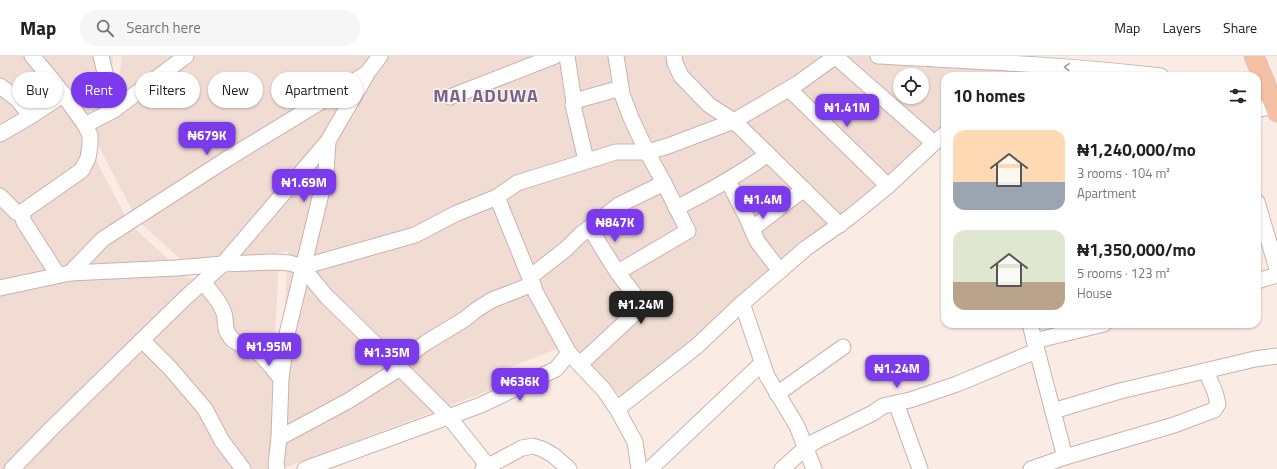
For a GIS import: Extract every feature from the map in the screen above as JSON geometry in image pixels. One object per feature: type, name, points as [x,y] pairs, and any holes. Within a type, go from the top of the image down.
[{"type":"main road","points":[[1254,56],[1259,72]]},
{"type":"main road","points":[[1265,56],[1269,100]]},
{"type":"main road","points":[[1261,77],[1269,100]]},
{"type":"street","points":[[22,216],[25,210],[82,170],[88,158],[90,146],[90,135],[85,124],[64,94],[32,56]]},
{"type":"street","points":[[101,56],[114,110]]},
{"type":"street","points":[[85,124],[114,110],[186,56]]},
{"type":"street","points":[[12,469],[142,340],[223,264],[328,141],[368,72],[380,56]]},
{"type":"street","points":[[450,97],[555,56]]},
{"type":"street","points":[[567,56],[574,102],[573,105],[586,160]]},
{"type":"street","points":[[616,56],[622,94],[631,118],[686,227],[687,233],[618,272]]},
{"type":"street","points":[[674,56],[681,76],[709,105],[734,121],[840,225]]},
{"type":"street","points":[[302,267],[415,235],[455,214],[497,197],[517,183],[586,160],[616,152],[647,152],[668,146],[734,121],[797,84],[835,56],[939,138],[888,186],[840,225],[806,249],[742,303],[697,346],[617,409]]},
{"type":"street","points":[[878,56],[970,60],[1030,69],[1088,72]]},
{"type":"street","points":[[64,274],[103,239],[227,159],[368,72]]},
{"type":"street","points":[[0,86],[17,99],[31,116]]},
{"type":"street","points":[[574,102],[621,88]]},
{"type":"street","points":[[789,89],[888,186]]},
{"type":"street","points":[[0,134],[64,94]]},
{"type":"street","points":[[274,467],[279,438],[281,378],[287,334],[326,173],[328,141]]},
{"type":"street","points":[[676,208],[752,166],[768,154]]},
{"type":"street","points":[[728,180],[758,240],[780,271]]},
{"type":"street","points":[[279,438],[348,401],[398,366],[427,342],[465,319],[492,300],[531,281],[590,228],[619,205],[664,183]]},
{"type":"street","points":[[752,229],[804,189]]},
{"type":"street","points":[[0,196],[22,216],[24,222],[64,274]]},
{"type":"street","points":[[497,197],[531,281],[569,353],[604,390],[617,409],[635,442],[639,469]]},
{"type":"street","points":[[1261,218],[1277,269]]},
{"type":"street","points":[[580,364],[633,314],[639,306],[639,302],[590,228]]},
{"type":"street","points":[[0,288],[64,274],[223,264],[273,262],[290,263],[302,267],[327,297],[448,417],[486,468],[522,448],[533,446],[553,455],[569,469]]},
{"type":"street","points":[[1261,280],[1277,276]]},
{"type":"street","points":[[203,282],[218,301],[224,312],[225,330],[232,340],[240,345],[252,348],[260,354],[281,378]]},
{"type":"street","points":[[742,303],[767,376],[797,426],[814,469]]},
{"type":"street","points":[[1031,328],[1065,457]]},
{"type":"street","points":[[782,469],[816,441],[873,413],[883,406],[910,400],[957,384],[1035,346],[1091,328]]},
{"type":"street","points":[[142,340],[170,368],[205,409],[222,441],[243,469]]},
{"type":"street","points":[[777,394],[843,347]]},
{"type":"street","points":[[305,469],[481,405],[556,369],[569,353]]},
{"type":"street","points":[[1053,412],[1120,391],[1255,359],[1277,356]]},
{"type":"street","points":[[650,469],[762,363]]},
{"type":"street","points":[[1031,469],[1065,457],[1174,425],[1214,410],[1218,404],[1215,392],[1206,371]]},
{"type":"street","points":[[896,403],[920,469]]},
{"type":"shaded area","points":[[0,56],[113,56],[112,72],[71,72],[71,108],[110,108],[78,126],[129,223],[188,278],[207,279],[279,260],[271,412],[274,469],[0,469]]},
{"type":"shaded area","points":[[122,56],[999,56],[1021,70],[1019,72],[941,72],[941,141],[737,301],[632,407],[569,344],[508,368],[499,387],[282,469],[279,412],[288,251],[209,272],[190,268],[137,220],[90,129],[115,114],[116,108],[127,108],[127,72],[120,72]]},
{"type":"district","name":"MAI ADUWA","points":[[486,96]]}]
